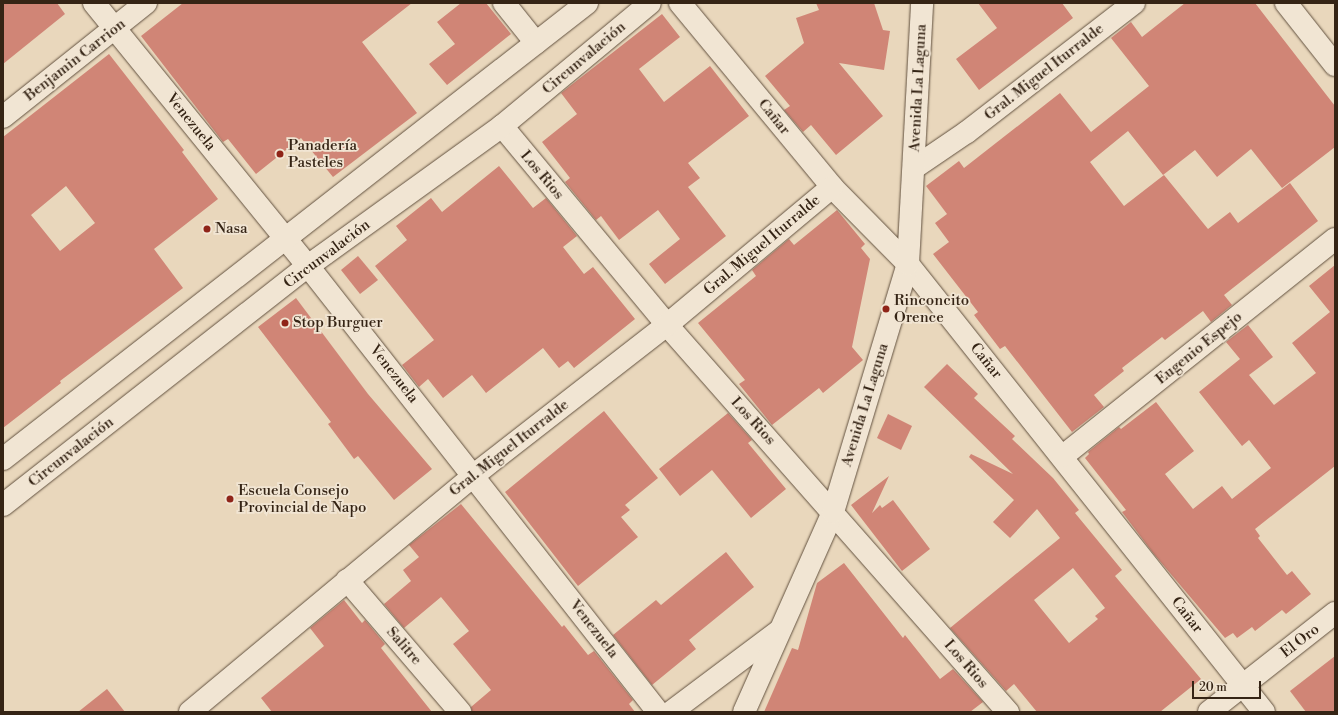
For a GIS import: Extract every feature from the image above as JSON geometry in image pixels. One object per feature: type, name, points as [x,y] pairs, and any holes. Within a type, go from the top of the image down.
[{"type":"street","name":"Venezuela","points":[[94,3],[308,266],[474,475],[658,712]]},
{"type":"street","name":"Benjamin Carrion","points":[[3,117],[146,3]]},
{"type":"street","points":[[504,3],[536,43]]},
{"type":"street","points":[[3,459],[587,3]]},
{"type":"street","name":"Circunvalación","points":[[3,505],[308,266],[502,126],[650,3]]},
{"type":"street","name":"Cañar","points":[[680,3],[832,187],[908,264],[1063,456],[1264,712]]},
{"type":"street","name":"Avenida La Laguna","points":[[744,712],[833,512],[908,264],[922,3]]},
{"type":"street","name":"Gral. Miguel Iturralde","points":[[914,168],[967,132],[1134,3]]},
{"type":"street","points":[[1286,3],[1335,66]]},
{"type":"street","name":"Los Rios","points":[[502,126],[667,325],[1008,712]]},
{"type":"street","name":"Gral. Miguel Iturralde","points":[[194,711],[347,580],[474,475],[667,325],[832,187]]},
{"type":"street","name":"Eugenio Espejo","points":[[1063,456],[1335,239]]},
{"type":"street","name":"Salitre","points":[[347,580],[460,712]]},
{"type":"street","name":"El Oro","points":[[1209,712],[1335,613]]},
{"type":"street","name":"Avenida La Laguna","points":[[671,712],[780,630]]},
{"type":"building","points":[[3,3],[57,3],[65,14],[3,64]]},
{"type":"building","points":[[183,3],[412,3],[362,42],[417,113],[333,177],[301,138],[256,174],[228,139],[223,142],[141,36]]},
{"type":"building","points":[[461,3],[486,3],[511,34],[447,85],[429,64],[455,44],[437,22]]},
{"type":"building","points":[[816,3],[874,3],[883,30],[890,31],[884,70],[839,63],[883,116],[836,155],[811,125],[803,132],[784,110],[790,106],[765,76],[804,43],[796,18],[819,10]]},
{"type":"building","points":[[978,3],[1062,3],[1073,18],[979,90],[956,59],[997,28]]},
{"type":"building","points":[[1185,3],[1255,3],[1335,106],[1335,147],[1282,188],[1251,149],[1217,177],[1195,150],[1163,175],[1128,131],[1090,162],[1124,206],[1164,175],[1208,229],[1230,212],[1238,223],[1290,183],[1318,221],[1224,295],[1232,305],[1211,322],[1203,311],[1165,340],[1162,337],[1122,368],[1124,371],[1094,395],[1104,407],[1072,432],[1005,346],[1000,349],[974,315],[978,312],[933,254],[949,242],[935,223],[947,214],[926,186],[959,161],[964,168],[1060,93],[1091,132],[1149,86],[1111,38],[1131,22],[1142,37]]},
{"type":"building","points":[[662,14],[680,37],[639,69],[664,102],[710,66],[749,116],[688,163],[700,178],[688,187],[726,236],[665,284],[649,264],[680,239],[658,210],[619,240],[601,216],[596,220],[565,182],[570,178],[542,142],[577,114],[561,93]]},
{"type":"building","points":[[109,54],[184,150],[182,152],[218,199],[154,249],[183,288],[60,381],[61,383],[3,428],[3,137]],"holes":[[[66,186],[95,223],[60,251],[31,215]]]},
{"type":"building","points":[[499,166],[533,208],[546,198],[577,236],[563,247],[584,274],[593,267],[635,319],[574,368],[568,361],[559,368],[543,348],[486,393],[472,375],[443,398],[428,379],[419,387],[402,365],[434,340],[375,266],[407,240],[396,226],[431,198],[442,212]]},
{"type":"building","points":[[837,210],[865,244],[861,248],[870,259],[852,347],[863,360],[823,393],[819,388],[772,425],[739,384],[745,380],[698,323],[756,276],[752,270],[789,239],[794,245]]},
{"type":"building","points":[[358,256],[378,280],[360,294],[341,270]]},
{"type":"building","points":[[1335,265],[1335,466],[1255,529],[1260,536],[1258,538],[1287,575],[1292,571],[1311,594],[1286,614],[1282,610],[1255,631],[1252,627],[1237,638],[1233,633],[1225,638],[1153,553],[1122,512],[1126,510],[1085,458],[1089,454],[1088,452],[1119,427],[1121,429],[1156,402],[1194,451],[1165,474],[1193,509],[1222,486],[1232,499],[1271,468],[1249,440],[1242,446],[1199,392],[1240,359],[1226,342],[1248,325],[1273,357],[1249,375],[1274,405],[1316,373],[1292,343],[1330,312],[1309,286]]},
{"type":"building","points":[[296,298],[368,394],[432,469],[394,500],[358,456],[354,459],[328,424],[331,422],[258,327]]},
{"type":"building","points":[[947,364],[978,394],[974,398],[1015,436],[1012,439],[1053,478],[1079,510],[1075,513],[1122,570],[1115,576],[1201,679],[1160,712],[1037,712],[1014,684],[1006,691],[950,628],[1060,538],[1037,509],[1010,538],[993,522],[1014,500],[969,457],[971,454],[1013,474],[924,387]],"holes":[[[1073,568],[1105,608],[1095,616],[1098,619],[1069,643],[1034,600]]]},
{"type":"building","points":[[604,411],[658,478],[625,505],[630,510],[621,517],[638,537],[578,586],[505,492]]},
{"type":"building","points":[[728,413],[752,440],[748,443],[786,489],[751,518],[712,470],[680,496],[659,469]]},
{"type":"building","points":[[888,414],[912,426],[901,450],[877,438]]},
{"type":"building","points":[[889,476],[872,513],[880,505],[882,508],[893,500],[930,549],[902,571],[851,505]]},
{"type":"building","points":[[461,504],[562,627],[564,625],[588,655],[594,651],[633,700],[629,704],[635,712],[472,712],[471,707],[491,690],[453,644],[469,631],[441,597],[404,628],[384,604],[411,581],[403,570],[419,557],[409,545]]},
{"type":"building","points":[[726,552],[754,587],[689,640],[696,649],[652,685],[613,635],[656,600],[661,605]]},
{"type":"building","points":[[844,563],[903,638],[905,635],[940,679],[953,669],[983,702],[970,712],[764,712],[792,648],[798,650],[817,583]]},
{"type":"building","points":[[344,600],[362,623],[365,620],[385,644],[381,648],[432,712],[272,712],[261,698],[324,646],[310,628]]},
{"type":"building","points":[[1335,656],[1335,712],[1306,712],[1290,691]]},
{"type":"building","points":[[107,689],[125,712],[78,712]]},
{"type":"place","name":"Panadería Pasteles","points":[[280,154]]},
{"type":"place","name":"Nasa","points":[[207,229]]},
{"type":"place","name":"Rinconcito Orence","points":[[886,309]]},
{"type":"place","name":"Stop Burguer","points":[[285,323]]},
{"type":"place","name":"Escuela Consejo Provincial de Napo","points":[[230,499]]}]
